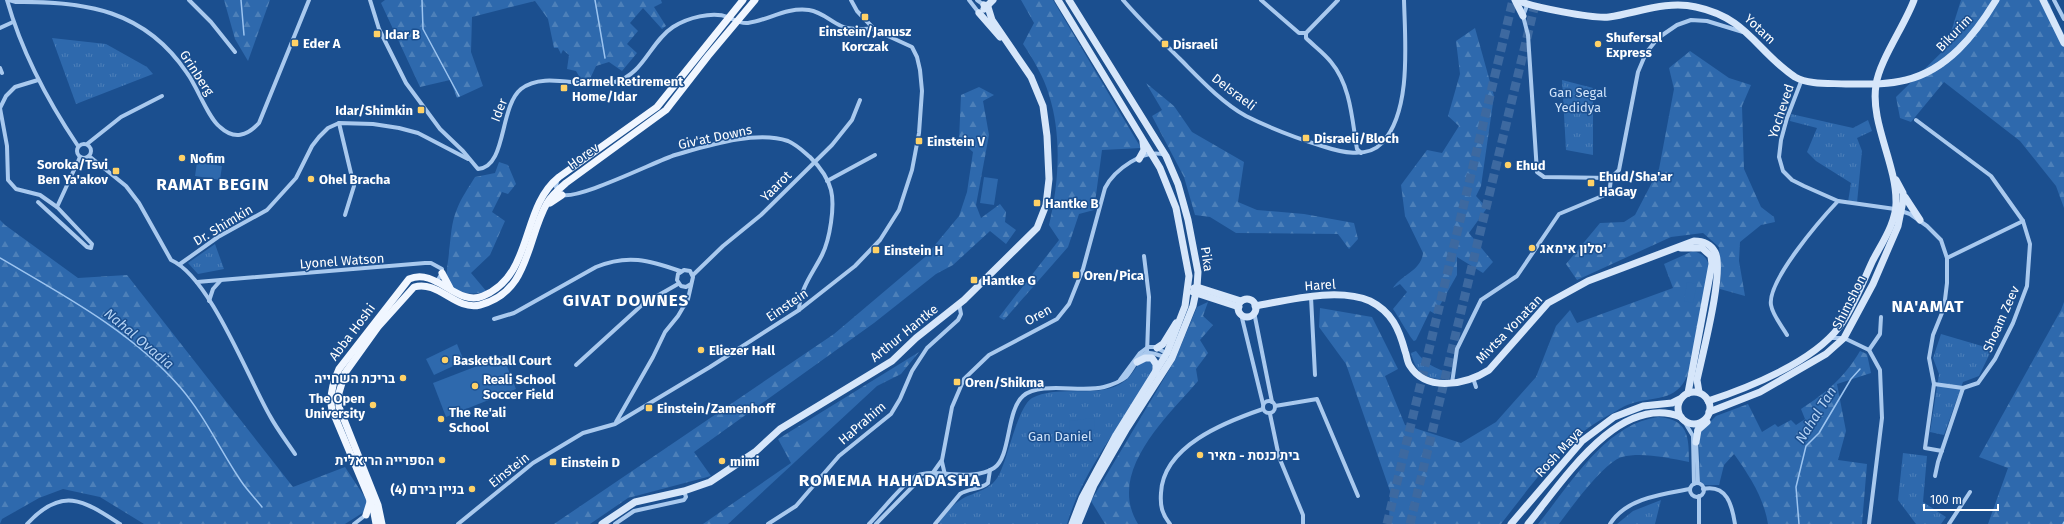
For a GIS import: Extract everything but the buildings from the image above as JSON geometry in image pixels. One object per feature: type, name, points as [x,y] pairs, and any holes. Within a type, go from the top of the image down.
[{"type":"main road","name":"Horev","points":[[436,285],[468,297],[478,298],[488,294],[503,283],[518,263],[537,204],[543,193],[559,177],[658,107],[743,0]]},
{"type":"main road","name":"Horev","points":[[436,285],[458,301],[473,306],[482,305],[497,297],[512,286],[522,271],[544,208],[560,193],[666,110],[755,0]]},
{"type":"main road","points":[[442,273],[448,286],[453,291]]},
{"type":"main road","name":"Abba Hoshi","points":[[378,521],[332,410],[331,398],[333,380],[344,363],[409,279],[420,276],[436,285]]},
{"type":"main road","name":"Abba Hoshi","points":[[378,521],[371,486],[339,407],[341,382],[345,373],[378,327],[410,289],[419,285],[436,285]]},
{"type":"main road","points":[[364,516],[370,500]]},
{"type":"street","name":"Grinberg","points":[[8,0],[16,2],[43,2],[93,7],[135,24],[167,48],[178,59],[218,126],[229,133],[241,135],[251,132],[259,123],[309,0]]},
{"type":"street","points":[[8,0],[17,35],[38,80],[60,119],[78,146]]},
{"type":"street","points":[[189,0],[219,30],[235,52]]},
{"type":"street","name":"Ider","points":[[370,0],[379,29],[406,83],[440,129],[478,169],[483,169],[492,163],[511,104],[516,94],[526,86],[544,80],[595,85],[619,81],[629,76],[639,66],[663,35],[673,27],[700,17],[713,16],[728,18],[736,22]]},
{"type":"street","name":"Einstein","points":[[458,524],[533,463],[583,433],[615,424],[710,367],[799,310],[855,266],[880,240],[899,210],[912,170],[919,133],[922,91],[917,57],[912,47],[875,30],[857,11],[851,0]]},
{"type":"street","name":"Arthur Hantke","points":[[969,0],[1009,46]]},
{"type":"street","points":[[977,0],[987,4]]},
{"type":"street","points":[[979,13],[993,0]]},
{"type":"street","name":"Pika","points":[[1058,0],[1152,154],[1167,183],[1176,208],[1186,258],[1188,290],[1182,314],[1168,356],[1116,435],[1082,498],[1072,524]]},
{"type":"street","name":"Pika","points":[[1068,0],[1166,156],[1178,184],[1184,205],[1198,272],[1197,290],[1193,306],[1168,356],[1094,485],[1078,524]]},
{"type":"street","name":"DeIsraeli","points":[[1123,0],[1146,26],[1192,71],[1220,97],[1245,115],[1296,138],[1332,150],[1362,153]]},
{"type":"street","points":[[1262,0],[1299,33],[1306,33],[1338,0]]},
{"type":"street","points":[[1306,33],[1306,38],[1334,66],[1342,81],[1351,107],[1357,149],[1362,153],[1378,147],[1386,139],[1394,124],[1400,104],[1405,69],[1404,0]]},
{"type":"street","points":[[1516,0],[1523,16],[1528,35],[1537,172],[1544,177],[1611,178]]},
{"type":"street","name":"Yotam","points":[[1516,0],[1579,14],[1606,17],[1667,6],[1695,6],[1728,17],[1750,35],[1784,69],[1802,79],[1820,83],[1876,84]]},
{"type":"street","name":"Shimshon","points":[[1708,401],[1765,380],[1801,359],[1829,338],[1843,321],[1899,210],[1894,178],[1876,105],[1875,93],[1879,73],[1914,0]]},
{"type":"street","name":"Bikurim","points":[[1876,84],[1907,80],[1919,76],[1946,60],[1974,34],[1996,0]]},
{"type":"street","points":[[2043,0],[2064,43]]},
{"type":"street","points":[[2054,0],[2064,19]]},
{"type":"street","points":[[1523,16],[1526,1]]},
{"type":"street","points":[[9,7],[16,2]]},
{"type":"street","name":"Arthur Hantke","points":[[602,524],[635,502],[684,491],[710,482],[755,452],[780,429],[892,361],[916,338],[960,304],[1037,228],[1046,205],[1049,179],[1047,136],[1042,106],[1031,78],[992,20],[987,4]]},
{"type":"street","points":[[736,22],[750,23],[785,11],[802,10],[818,12],[841,26],[850,29],[875,30]]},
{"type":"street","points":[[1452,383],[1457,349],[1481,300],[1517,276],[1559,214],[1607,194],[1610,187],[1611,178],[1619,170],[1638,72],[1646,53],[1658,38],[1677,25],[1690,20],[1707,21],[1750,35]]},
{"type":"street","points":[[0,28],[13,22]]},
{"type":"street","points":[[0,68],[2,73]]},
{"type":"street","points":[[1876,105],[1877,96],[1885,83],[1880,80],[1879,73]]},
{"type":"street","points":[[1875,93],[1864,84],[1871,81],[1879,73]]},
{"type":"street","name":"Yocheved","points":[[1802,79],[1787,118],[1779,157],[1783,171],[1792,180],[1838,201],[1899,210]]},
{"type":"street","points":[[38,80],[15,87],[6,96],[0,108],[7,146],[8,180],[16,189],[33,192],[57,207],[92,244],[92,247],[88,247],[38,202]]},
{"type":"street","points":[[80,157],[76,151],[78,146],[83,143],[87,144],[121,117],[162,96]]},
{"type":"street","name":"Yaarot","points":[[693,275],[723,246],[761,215],[814,161],[832,145],[852,120],[860,100]]},
{"type":"street","name":"Shoam Zeev","points":[[1916,120],[1991,176],[2024,221],[2030,244],[2027,286],[2013,323],[1994,359],[1978,383],[1963,388]]},
{"type":"street","points":[[346,215],[354,186],[339,123],[373,124],[418,133],[469,159]]},
{"type":"street","name":"Dr. Shimkin","points":[[180,264],[218,237],[267,210],[296,178],[312,146],[319,137],[328,128],[339,123]]},
{"type":"street","name":"Giv'at Downs","points":[[560,193],[585,192],[674,156],[731,141],[752,138],[773,138],[788,141],[798,146],[814,161],[827,181],[831,190],[832,200],[829,236],[822,254],[805,285],[800,300],[799,310]]},
{"type":"street","points":[[1139,159],[1144,150],[1143,139]]},
{"type":"street","points":[[87,144],[91,149],[89,156]]},
{"type":"street","name":"Oren","points":[[945,475],[942,460],[952,407],[964,379],[989,355],[1057,319],[1069,304],[1083,269],[1105,188],[1110,178],[1119,169],[1139,159],[1152,154],[1166,156]]},
{"type":"street","points":[[827,181],[875,155]]},
{"type":"street","points":[[80,157],[83,158],[89,156]]},
{"type":"street","points":[[89,156],[126,186],[139,203],[171,260],[180,264],[197,282],[233,340],[270,416],[295,454]]},
{"type":"street","points":[[57,207],[80,157]]},
{"type":"street","points":[[559,177],[556,185],[560,193]]},
{"type":"street","name":"Shimshon","points":[[1711,411],[1760,392],[1826,354],[1844,338],[1873,284],[1898,226],[1899,210],[1903,193],[1894,178]]},
{"type":"street","points":[[1903,193],[1920,220]]},
{"type":"street","points":[[1787,335],[1771,305],[1775,288],[1812,229],[1838,201]]},
{"type":"street","points":[[1899,210],[1920,220],[1941,240],[1947,258],[1948,283],[1944,308],[1933,336],[1929,358],[1934,384],[1925,448],[1942,451]]},
{"type":"street","points":[[1898,226],[1904,218],[1910,214]]},
{"type":"street","points":[[1947,258],[2024,221]]},
{"type":"street","name":"Mivtsa Yonatan","points":[[1383,310],[1396,324],[1409,365],[1419,377],[1434,382],[1452,383],[1473,378],[1489,370],[1500,360],[1548,303],[1588,281],[1673,248],[1694,241],[1703,241],[1715,252],[1718,260],[1718,272],[1697,380],[1699,392]]},
{"type":"street","name":"Mivtsa Yonatan","points":[[1673,248],[1702,248],[1711,256],[1712,264],[1688,393]]},
{"type":"street","points":[[1144,256],[1149,297],[1147,353]]},
{"type":"street","points":[[494,319],[514,313],[596,267],[610,261],[622,259],[648,260],[680,271],[688,270],[693,275],[688,299],[678,316],[665,332],[653,357],[615,424]]},
{"type":"street","name":"Lyonel Watson","points":[[197,282],[425,263],[441,267],[442,273]]},
{"type":"street","points":[[680,271],[676,277],[678,284],[684,287],[691,284]]},
{"type":"street","points":[[1198,272],[1209,294]]},
{"type":"street","points":[[436,285],[442,273]]},
{"type":"street","points":[[209,301],[213,289],[222,280]]},
{"type":"street","points":[[576,365],[643,304],[678,284]]},
{"type":"street","points":[[1188,290],[1197,290],[1209,294],[1240,308]]},
{"type":"street","points":[[1193,306],[1201,298],[1209,294]]},
{"type":"street","points":[[1311,297],[1315,375]]},
{"type":"street","name":"Harel","points":[[1240,308],[1248,316],[1255,309],[1311,297],[1358,297],[1383,310]]},
{"type":"street","points":[[1240,308],[1250,299],[1255,309],[1272,402],[1275,406]]},
{"type":"street","name":"HaPrahim","points":[[768,524],[796,506],[838,456],[891,414],[900,399],[912,371],[927,348],[958,320],[961,314],[960,304]]},
{"type":"street","points":[[1240,308],[1263,407],[1266,413],[1270,414],[1279,457],[1304,515],[1303,524]]},
{"type":"street","points":[[1157,348],[1163,344],[1182,314]]},
{"type":"street","points":[[1869,350],[1880,334],[1881,317]]},
{"type":"street","points":[[1829,338],[1844,338],[1869,350],[1880,370],[1882,418],[1869,524]]},
{"type":"street","points":[[1118,382],[1140,353],[1148,347],[1157,348],[1168,356]]},
{"type":"street","points":[[870,524],[916,476],[932,474],[967,475],[990,470],[997,466],[1001,460],[1014,412],[1024,396],[1041,389],[1102,388],[1118,382],[1127,375],[1141,356],[1147,353],[1168,356]]},
{"type":"street","points":[[1137,362],[1145,358],[1154,360],[1156,368],[1154,376]]},
{"type":"street","name":"Mivtsa Yonatan","points":[[1473,378],[1476,387]]},
{"type":"street","points":[[1934,384],[1963,388],[1935,476]]},
{"type":"street","points":[[1696,442],[1698,430],[1709,421],[1711,411],[1708,401],[1699,392],[1688,393],[1680,399],[1678,408],[1682,419],[1693,436],[1696,484]]},
{"type":"street","points":[[1275,406],[1317,399],[1358,496]]},
{"type":"street","name":"Rosh Maya","points":[[1511,524],[1582,441],[1608,422],[1632,410],[1650,404],[1672,403],[1680,399]]},
{"type":"street","points":[[1170,524],[1164,517],[1160,505],[1161,485],[1167,469],[1172,463],[1190,444],[1204,434],[1263,407],[1268,401],[1272,402]]},
{"type":"street","points":[[1270,414],[1274,410],[1275,406]]},
{"type":"street","points":[[1696,484],[1696,442],[1698,424],[1704,420],[1711,411]]},
{"type":"street","name":"Rosh Maya","points":[[1528,524],[1594,444],[1617,427],[1630,419],[1658,412],[1673,414],[1682,419]]},
{"type":"street","points":[[1682,419],[1698,424]]},
{"type":"street","name":"Oren","points":[[932,474],[942,460]]},
{"type":"street","points":[[935,524],[960,494],[965,491],[981,488],[988,483],[990,470]]},
{"type":"street","points":[[876,524],[917,482],[945,475]]},
{"type":"street","points":[[1696,484],[1703,489],[1715,488],[1725,494],[1731,505],[1736,524]]},
{"type":"street","points":[[1610,524],[1615,516],[1647,498],[1690,489],[1696,484]]},
{"type":"street","points":[[1690,489],[1691,494],[1697,496]]},
{"type":"street","points":[[1699,524],[1697,496],[1703,489]]},
{"type":"street","points":[[615,524],[634,511],[684,500],[686,497],[684,491]]},
{"type":"street","points":[[1949,524],[1970,492]]},
{"type":"street","points":[[27,524],[38,512],[50,504],[69,501],[89,504],[120,524]]},
{"type":"street","points":[[364,516],[378,521]]},
{"type":"street","points":[[354,524],[364,516],[378,521]]},
{"type":"green space","points":[[224,0],[270,0],[248,61],[235,39]]},
{"type":"green space","points":[[385,0],[661,0],[662,3],[654,7],[666,26],[662,29],[643,8],[630,23],[638,31],[627,44],[637,53],[622,71],[609,62],[596,66],[590,79],[580,78],[576,71],[567,69],[569,55],[563,50],[561,54],[558,48],[554,48],[548,19],[535,1],[472,17],[471,52],[483,86],[457,98],[450,80],[420,87],[381,3]]},
{"type":"green space","points":[[1021,0],[1053,0],[1141,148],[1102,150],[1094,210],[1079,214],[1068,247],[1004,320],[999,317],[1059,240],[1049,225],[1057,176],[1058,160],[1056,127],[1049,95],[1044,82],[1023,44],[1034,23]]},
{"type":"green space","points":[[1961,0],[2048,0],[2064,39],[2064,208],[2056,186],[2020,141],[1944,82],[1911,122],[1900,118],[1896,97],[1946,48]]},
{"type":"green space","points":[[1475,28],[1494,96],[1481,186],[1476,196],[1487,208],[1469,233],[1493,262],[1483,273],[1457,257],[1457,275],[1435,314],[1430,311],[1416,340],[1414,341],[1393,309],[1407,292],[1400,284],[1393,288],[1419,264],[1423,253],[1405,216],[1401,185],[1427,150],[1442,153],[1459,126],[1448,116],[1460,74],[1456,41]]},
{"type":"green space","points":[[52,38],[106,44],[147,67],[153,74],[76,104]]},
{"type":"green space","points":[[1690,51],[1729,78],[1751,85],[1742,106],[1744,169],[1761,207],[1774,217],[1775,222],[1761,225],[1740,242],[1739,261],[1745,296],[1720,289],[1721,268],[1719,247],[1703,233],[1671,237],[1577,280],[1566,264],[1600,223],[1624,222],[1635,215],[1659,169],[1674,89],[1669,68]]},
{"type":"green space","name":"Gan Segal Yedidya","points":[[1562,80],[1593,88],[1593,155],[1566,150]]},
{"type":"green space","points":[[1146,83],[1174,106],[1192,132],[1244,162],[1238,202],[1257,210],[1304,214],[1354,223],[1358,239],[1349,249],[1338,234],[1236,233],[1210,217],[1195,215],[1184,177],[1152,116],[1162,110]]},
{"type":"green space","points":[[979,87],[994,95],[983,101],[989,135],[976,205],[981,218],[1000,204],[1006,212],[1005,222],[1016,230],[1006,244],[990,231],[953,265],[936,274],[874,323],[694,452],[711,476],[628,498],[590,524],[554,524],[834,334],[925,257],[959,216],[967,192],[973,152],[959,140],[961,95]]},
{"type":"green space","points":[[1791,114],[1853,128],[1868,120],[1872,131],[1857,138],[1862,151],[1857,203],[1848,202],[1851,183],[1816,161],[1807,152],[1817,128],[1790,121]]},
{"type":"green space","points":[[197,162],[222,166],[220,180],[195,176]]},
{"type":"green space","points":[[499,162],[508,165],[516,184],[508,194],[502,192],[492,212],[505,221],[490,255],[471,273],[487,292],[462,292],[452,287],[448,282],[447,276],[452,230],[457,209],[475,177],[495,173]]},
{"type":"green space","points":[[984,177],[998,179],[994,205],[980,203]]},
{"type":"green space","points":[[0,220],[78,278],[127,275],[293,487],[345,467],[368,502],[367,510],[345,524],[144,524],[100,497],[63,489],[39,498],[2,519],[0,524]]},
{"type":"green space","points":[[215,244],[224,269],[198,274],[188,263]]},
{"type":"green space","points":[[1693,251],[1704,257],[1710,268],[1689,371],[1680,388],[1667,396],[1624,406],[1594,424],[1578,436],[1550,463],[1501,524],[1389,524],[1390,491],[1346,364],[1319,327],[1320,308],[1372,317],[1398,369],[1385,376],[1405,425],[1461,443],[1496,422],[1536,377],[1556,326],[1570,310],[1577,323],[1673,288],[1664,264]]},
{"type":"green space","points":[[1687,282],[1697,284],[1693,303],[1684,301]]},
{"type":"green space","points":[[1208,302],[1203,316],[1213,325],[1200,340],[1208,353],[1196,369],[1198,381],[1157,428],[1144,446],[1135,465],[1130,485],[1130,504],[1138,524],[1105,524],[1091,501],[1175,360],[1197,307]]},
{"type":"green space","points":[[2064,302],[2064,524],[1988,524],[2008,468],[1979,457],[2061,310]]},
{"type":"green space","points":[[1941,334],[1992,349],[1979,376],[1963,382],[1944,435],[1930,432],[1939,374],[1933,358]]},
{"type":"green space","name":"Basketball Court","points":[[457,344],[464,361],[434,375],[426,359]]},
{"type":"green space","points":[[1416,351],[1431,365],[1449,373],[1440,379],[1424,375],[1417,368],[1411,353]]},
{"type":"green space","points":[[1860,351],[1867,354],[1871,373],[1837,384],[1846,431],[1838,460],[1867,464],[1862,524],[1768,524],[1759,496],[1734,454],[1724,465],[1719,485],[1704,485],[1700,481],[1700,432],[1716,416],[1748,404],[1762,432],[1775,424],[1778,427],[1791,420],[1796,425],[1805,419],[1801,409],[1819,397],[1834,384],[1848,369]]},
{"type":"green space","points":[[919,352],[901,374],[877,386],[728,524],[703,524],[791,463],[778,439]]},
{"type":"green space","name":"Reali School Soccer Field","points":[[503,356],[516,389],[446,417],[433,383]]},
{"type":"green space","name":"Gan Daniel","points":[[1150,360],[1153,366],[1153,371],[1094,464],[1074,503],[1067,524],[940,524],[938,522],[958,501],[987,488],[999,475],[1022,411],[1032,398],[1055,392],[1104,390],[1116,386],[1126,380],[1139,363]]},
{"type":"green space","points":[[1658,417],[1676,421],[1685,430],[1688,444],[1689,462],[1647,455],[1622,457],[1606,467],[1597,476],[1559,524],[1538,524],[1590,458],[1605,444],[1621,431],[1639,422]]},
{"type":"green space","points":[[1094,418],[1095,429],[1070,431],[1069,421]]},
{"type":"green space","points":[[1903,453],[1927,456],[1923,502],[1946,517],[1941,524],[1916,524],[1898,500]]},
{"type":"green space","points":[[1661,500],[1655,524],[1617,524],[1633,511]]},
{"type":"waterway","points":[[241,0],[244,35]]},
{"type":"waterway","points":[[422,0],[423,29],[459,96]]},
{"type":"waterway","points":[[595,0],[605,58]]},
{"type":"waterway","name":"Nahal Ovadia","points":[[0,258],[95,315],[140,348],[161,367],[189,398],[205,421],[241,481],[262,507]]},
{"type":"waterway","name":"Nahal Tan","points":[[1799,524],[1796,487],[1806,446],[1819,433],[1851,379],[1860,369]]},
{"type":"tunnel","points":[[1387,524],[1513,0]]},
{"type":"tunnel","points":[[1410,524],[1536,0]]},
{"type":"place","name":"Einstein/Janusz Korczak","points":[[865,17]]},
{"type":"place","name":"Idar B","points":[[377,34]]},
{"type":"place","name":"Eder A","points":[[295,43]]},
{"type":"place","name":"Disraeli","points":[[1165,44]]},
{"type":"place","name":"Shufersal Express","points":[[1598,44]]},
{"type":"place","name":"Carmel Retirement Home/Idar","points":[[564,88]]},
{"type":"place","name":"Idar/Shimkin","points":[[421,110]]},
{"type":"place","name":"Disraeli/Bloch","points":[[1306,138]]},
{"type":"place","name":"Einstein V","points":[[919,141]]},
{"type":"place","name":"Nofim","points":[[182,158]]},
{"type":"place","name":"Ehud","points":[[1508,165]]},
{"type":"place","name":"Soroka/Tsvi Ben Ya'akov","points":[[116,171]]},
{"type":"place","name":"Ohel Bracha","points":[[311,179]]},
{"type":"place","name":"Ehud/Sha'ar HaGay","points":[[1591,183]]},
{"type":"place","name":"Hantke B","points":[[1037,203]]},
{"type":"place","name":"סלון אימאג'","points":[[1532,248]]},
{"type":"place","name":"Einstein H","points":[[876,250]]},
{"type":"place","name":"Oren/Pica","points":[[1076,275]]},
{"type":"place","name":"Hantke G","points":[[974,280]]},
{"type":"place","name":"Eliezer Hall","points":[[701,350]]},
{"type":"place","name":"Basketball Court","points":[[445,360]]},
{"type":"place","name":"בריכת השחייה","points":[[403,378]]},
{"type":"place","name":"Oren/Shikma","points":[[957,382]]},
{"type":"place","name":"Reali School Soccer Field","points":[[475,386]]},
{"type":"place","name":"The Open University","points":[[373,405]]},
{"type":"place","name":"Einstein/Zamenhoff","points":[[649,408]]},
{"type":"place","name":"The Re'ali School","points":[[441,419]]},
{"type":"place","name":"בית כנסת - מאיר","points":[[1200,455]]},
{"type":"place","name":"הספרייה הריאלית","points":[[442,460]]},
{"type":"place","name":"mimi","points":[[722,461]]},
{"type":"place","name":"Einstein D","points":[[553,462]]},
{"type":"place","name":"בניין בירם (4)","points":[[472,489]]},
{"type":"district","name":"RAMAT BEGIN","points":[[213,184]]},
{"type":"district","name":"GIVAT DOWNES","points":[[626,300]]},
{"type":"district","name":"NA'AMAT","points":[[1928,306]]},
{"type":"district","name":"ROMEMA HAHADASHA","points":[[890,480]]}]
